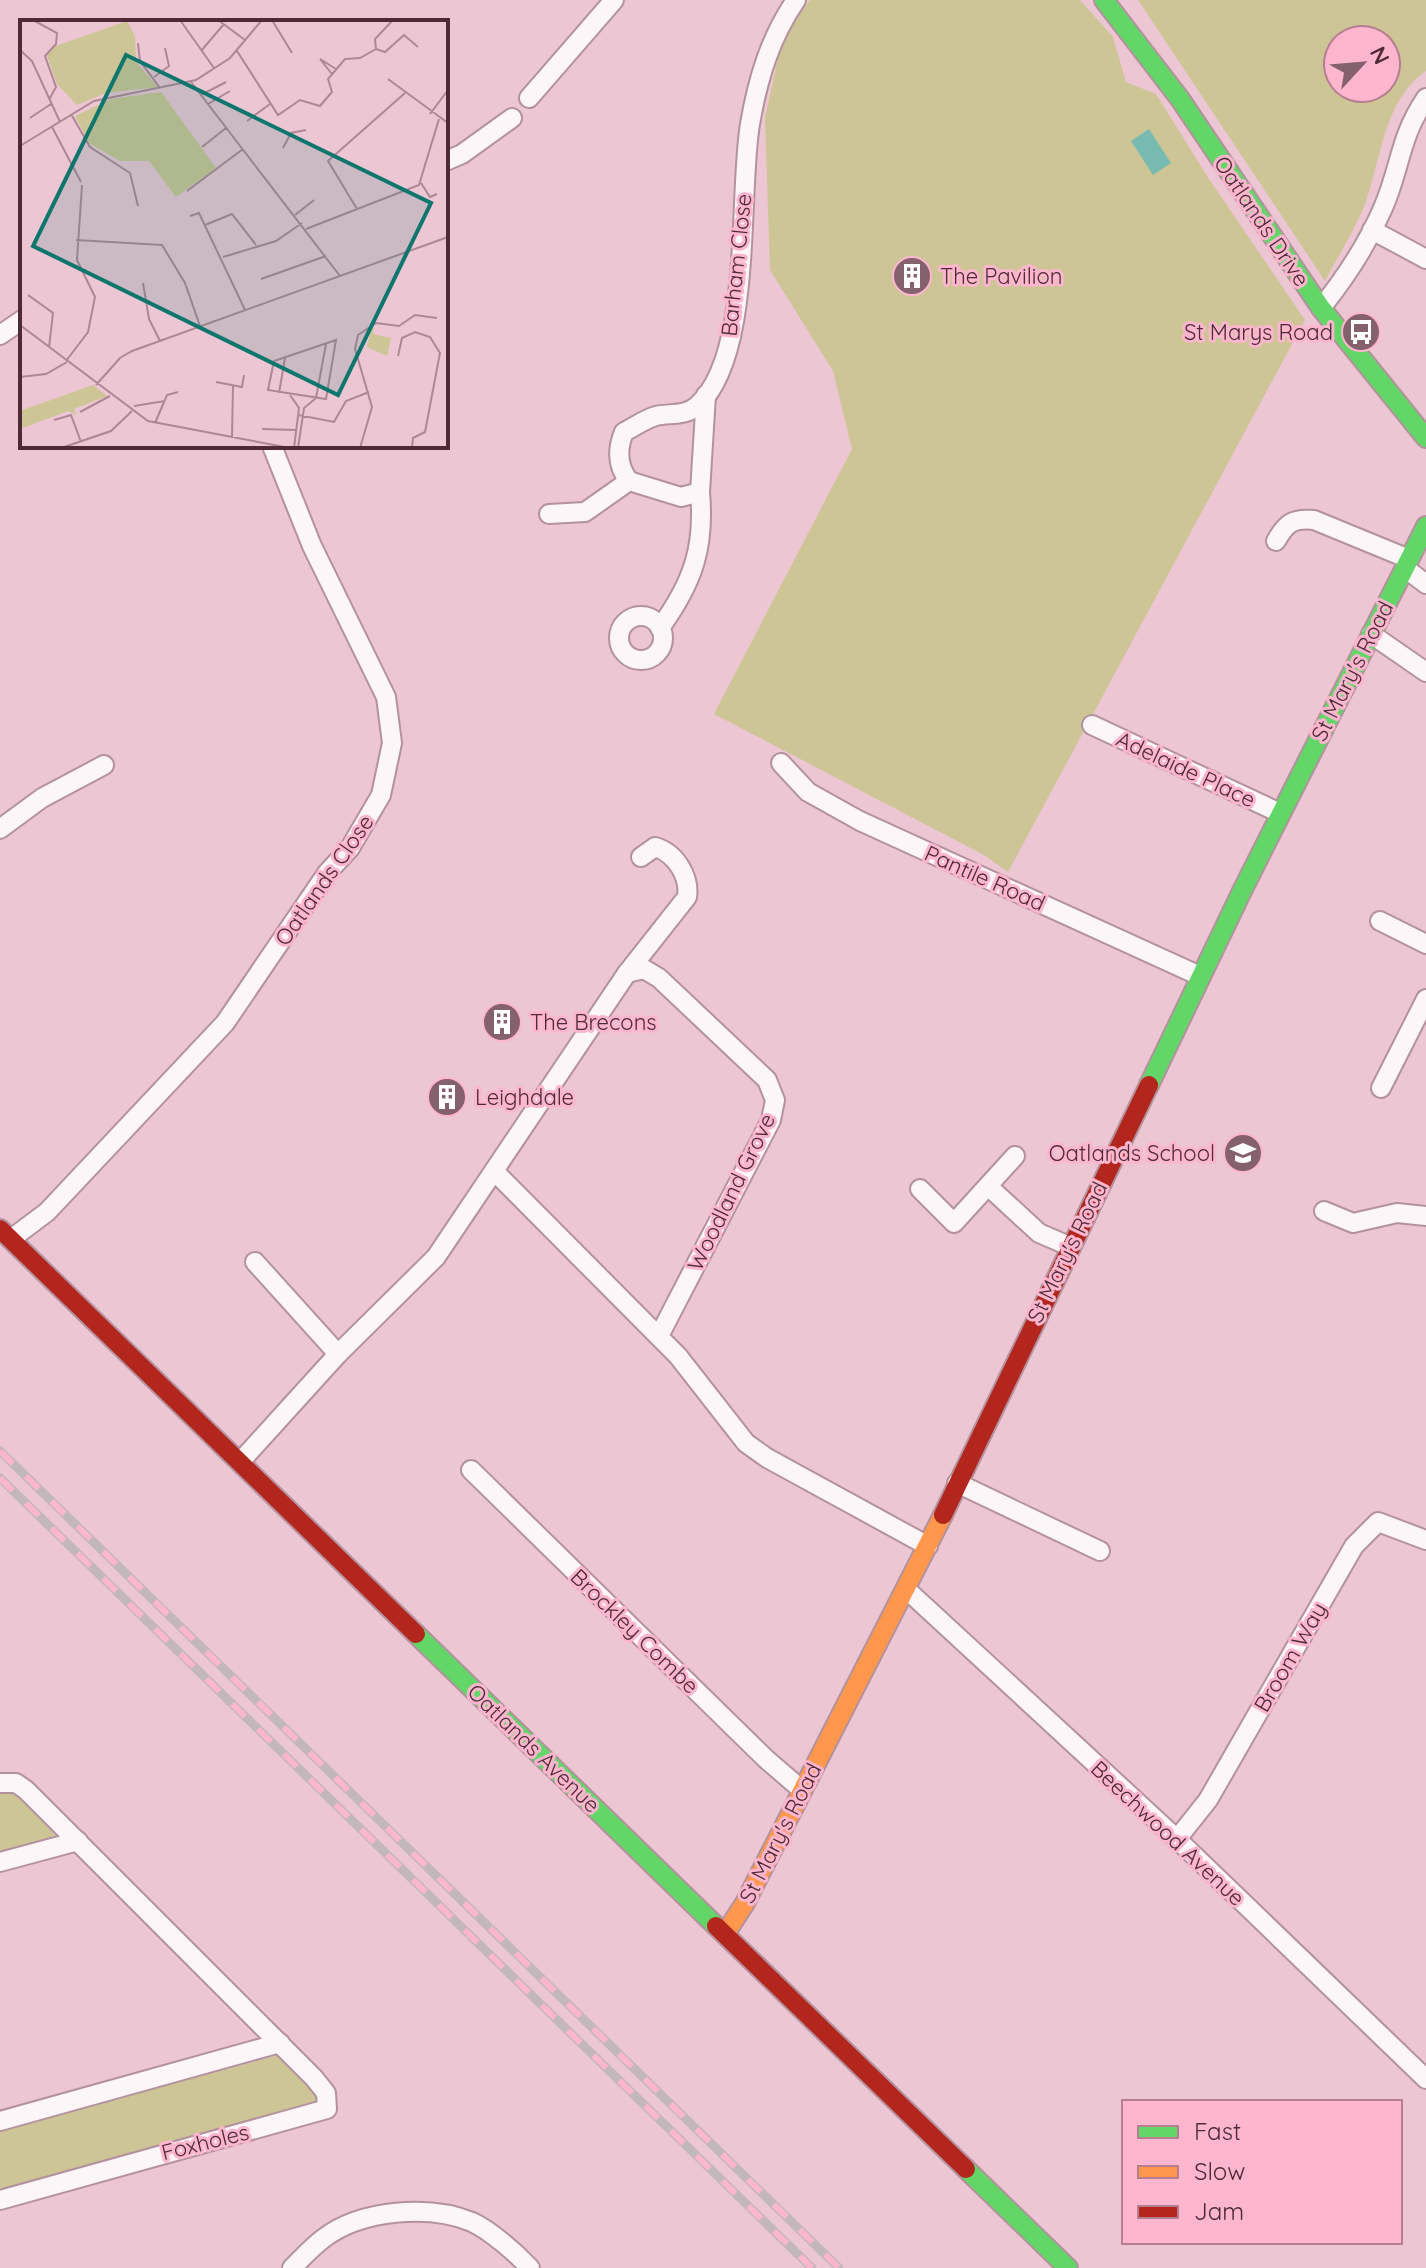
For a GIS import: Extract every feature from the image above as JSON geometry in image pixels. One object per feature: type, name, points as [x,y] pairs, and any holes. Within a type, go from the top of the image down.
[{"type":"street","points":[[529,98],[614,0]]},
{"type":"street","name":"Barham Close","points":[[706,395],[722,367],[736,314],[750,124],[774,31],[796,0]]},
{"type":"street","name":"Oatlands Drive","points":[[1104,0],[1180,99],[1321,308],[1426,438]]},
{"type":"street","points":[[1321,308],[1350,272],[1372,230],[1383,207],[1407,126],[1426,98]]},
{"type":"street","points":[[448,160],[462,154],[512,118]]},
{"type":"street","points":[[1372,230],[1426,259]]},
{"type":"street","points":[[0,335],[20,321]]},
{"type":"street","points":[[700,492],[681,497],[629,481],[623,473],[618,448],[624,432],[654,416],[691,410],[706,395]]},
{"type":"street","points":[[660,628],[683,595],[697,559],[703,528],[701,427],[706,395]]},
{"type":"street","name":"Oatlands Close","points":[[5,1234],[47,1212],[225,1023],[327,873],[350,848],[381,795],[392,743],[386,697],[312,546],[273,448]]},
{"type":"street","points":[[549,514],[585,512],[629,481]]},
{"type":"street","points":[[1276,541],[1285,525],[1298,519],[1314,520],[1407,564],[1426,584]]},
{"type":"street","name":"St Mary's Road","points":[[725,1934],[745,1903],[907,1590],[1200,976],[1426,526]]},
{"type":"street","points":[[1371,634],[1426,672]]},
{"type":"street","name":"Adelaide Place","points":[[1092,725],[1280,813]]},
{"type":"street","name":"Pantile Road","points":[[781,763],[808,792],[860,821],[1200,976]]},
{"type":"street","points":[[0,829],[42,798],[104,765]]},
{"type":"street","points":[[240,1462],[338,1354],[436,1257],[627,973],[687,897],[689,883],[663,849],[655,847],[641,857]]},
{"type":"street","points":[[1380,921],[1426,944]]},
{"type":"street","name":"Woodland Grove","points":[[627,973],[644,969],[659,978],[767,1080],[775,1100],[771,1120],[659,1336]]},
{"type":"street","points":[[1381,1088],[1426,999]]},
{"type":"street","points":[[920,1189],[954,1223],[1015,1156]]},
{"type":"street","points":[[494,1171],[687,1366],[746,1443],[767,1458],[928,1546]]},
{"type":"street","points":[[989,1187],[1039,1233],[1069,1246]]},
{"type":"street","points":[[1324,1211],[1353,1223],[1397,1213],[1426,1216]]},
{"type":"street","name":"Oatlands Avenue","points":[[5,1234],[1068,2268]]},
{"type":"street","points":[[255,1262],[338,1354]]},
{"type":"street","name":"Brockley Combe","points":[[471,1470],[766,1759],[802,1790]]},
{"type":"street","points":[[957,1483],[1100,1551]]},
{"type":"street","name":"Broom Way","points":[[1177,1839],[1208,1800],[1354,1546],[1378,1522],[1426,1540]]},
{"type":"street","name":"Beechwood Avenue","points":[[907,1590],[1177,1839],[1426,2079]]},
{"type":"street","name":"Foxholes","points":[[0,1783],[16,1783],[26,1790],[78,1841],[280,2043],[326,2093],[327,2109],[0,2200]]},
{"type":"street","points":[[0,1862],[78,1841]]},
{"type":"street","points":[[0,2121],[280,2043]]},
{"type":"street","points":[[292,2268],[324,2237],[348,2225],[369,2217],[423,2213],[474,2223],[530,2268]]},
{"type":"shaded area","points":[[810,0],[1080,0],[1113,37],[1126,82],[1156,94],[1209,179],[1305,320],[1008,872],[984,855],[714,714],[852,449],[833,371],[770,270],[765,118],[783,35]]},
{"type":"shaded area","points":[[1138,0],[1426,0],[1426,71],[1402,96],[1402,24],[1322,24],[1322,104],[1397,104],[1365,204],[1325,281]]},
{"type":"shaded area","points":[[1149,129],[1171,163],[1153,175],[1131,141]]},
{"type":"shaded area","points":[[8,1792],[17,1795],[58,1838],[0,1856],[0,1794]]},
{"type":"shaded area","points":[[279,2055],[320,2096],[320,2103],[0,2200],[0,2130]]},
{"type":"railway","points":[[0,1451],[839,2268]]},
{"type":"railway","points":[[0,1478],[812,2268]]},
{"type":"traffic: fast","points":[[1104,0],[1180,99],[1321,308],[1426,438]]},
{"type":"traffic: fast","points":[[1149,1085],[1243,889],[1426,526]]},
{"type":"traffic: fast","points":[[416,1634],[716,1926]]},
{"type":"traffic: fast","points":[[966,2169],[1068,2268]]},
{"type":"traffic: slow","points":[[725,1934],[745,1903],[943,1515]]},
{"type":"traffic: jam","points":[[943,1515],[1149,1085]]},
{"type":"traffic: jam","points":[[0,1229],[416,1634]]},
{"type":"traffic: jam","points":[[716,1926],[966,2169]]},
{"type":"place","name":"The Pavilion","points":[[912,276]]},
{"type":"place","name":"St Marys Road","points":[[1361,332]]},
{"type":"place","name":"The Brecons","points":[[502,1022]]},
{"type":"place","name":"Leighdale","points":[[447,1097]]},
{"type":"place","name":"Oatlands School","points":[[1243,1153]]}]
